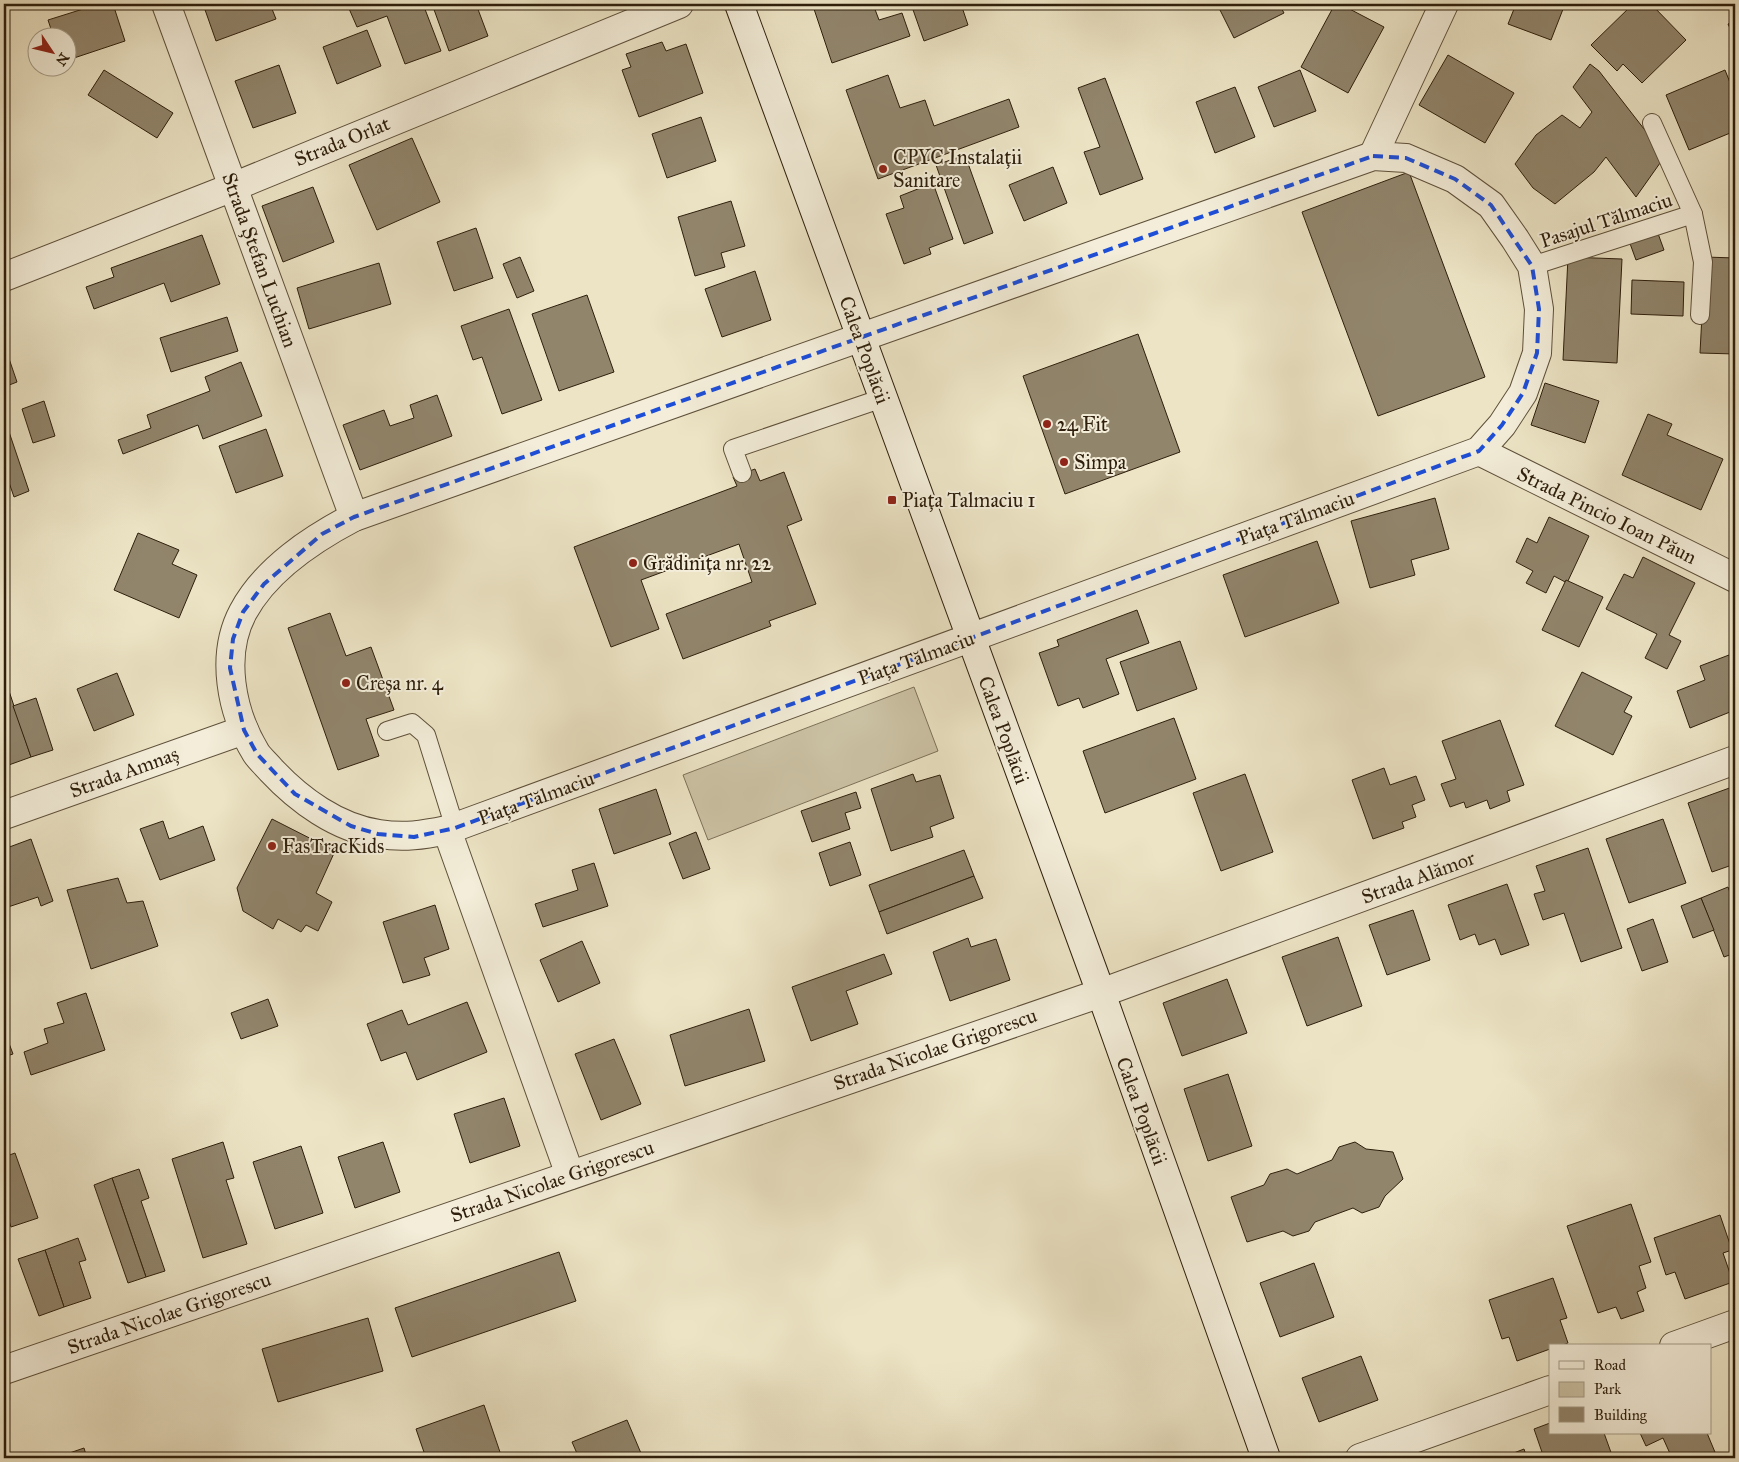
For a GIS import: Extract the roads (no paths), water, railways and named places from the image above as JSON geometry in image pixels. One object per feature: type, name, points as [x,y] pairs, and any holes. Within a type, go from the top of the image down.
[{"type":"street","name":"Strada Ștefan Luchian","points":[[166,4],[354,517]]},
{"type":"street","name":"Strada Orlat","points":[[4,277],[233,187],[679,4]]},
{"type":"street","name":"Calea Poplăcii","points":[[738,4],[1101,994],[1266,1458]]},
{"type":"street","points":[[1373,156],[1444,4]]},
{"type":"street","name":"Piața Tălmaciu","points":[[1373,156],[1406,158],[1455,179],[1491,205],[1532,266],[1539,309],[1537,353],[1523,393],[1502,426],[1479,451],[451,829],[414,836],[378,834],[352,826],[323,813],[296,794],[276,775],[257,754],[244,730],[235,700],[230,668],[233,639],[244,612],[264,584],[290,558],[322,534],[354,517],[1373,156]]},
{"type":"street","name":"Strada Pincio Ioan Păun","points":[[1479,451],[1735,578]]},
{"type":"street","name":"Strada Amnaș","points":[[4,816],[244,730]]},
{"type":"street","name":"Strada Alămor","points":[[1101,994],[1735,760]]},
{"type":"street","points":[[451,829],[570,1175]]},
{"type":"street","name":"Strada Nicolae Grigorescu","points":[[4,1370],[1101,994]]},
{"type":"street","points":[[1680,1344],[1735,1324]]},
{"type":"street","points":[[1360,1458],[1549,1390]]},
{"type":"lane","name":"Pasajul Tălmaciu","points":[[1652,123],[1693,214],[1703,262],[1700,315]]},
{"type":"lane","name":"Pasajul Tălmaciu","points":[[1532,266],[1693,214]]},
{"type":"lane","points":[[742,473],[733,449],[883,398]]},
{"type":"lane","points":[[387,731],[412,723],[426,735],[451,829]]},
{"type":"place","name":"CPYC Instalații Sanitare","points":[[883,169]]},
{"type":"place","name":"24 Fit","points":[[1047,424]]},
{"type":"place","name":"Simpa","points":[[1064,462]]},
{"type":"place","name":"Piața Talmaciu 1","points":[[892,500]]},
{"type":"place","name":"Grădinița nr. 22","points":[[633,563]]},
{"type":"place","name":"Creșa nr. 4","points":[[346,683]]},
{"type":"place","name":"FasTracKids","points":[[272,846]]}]
